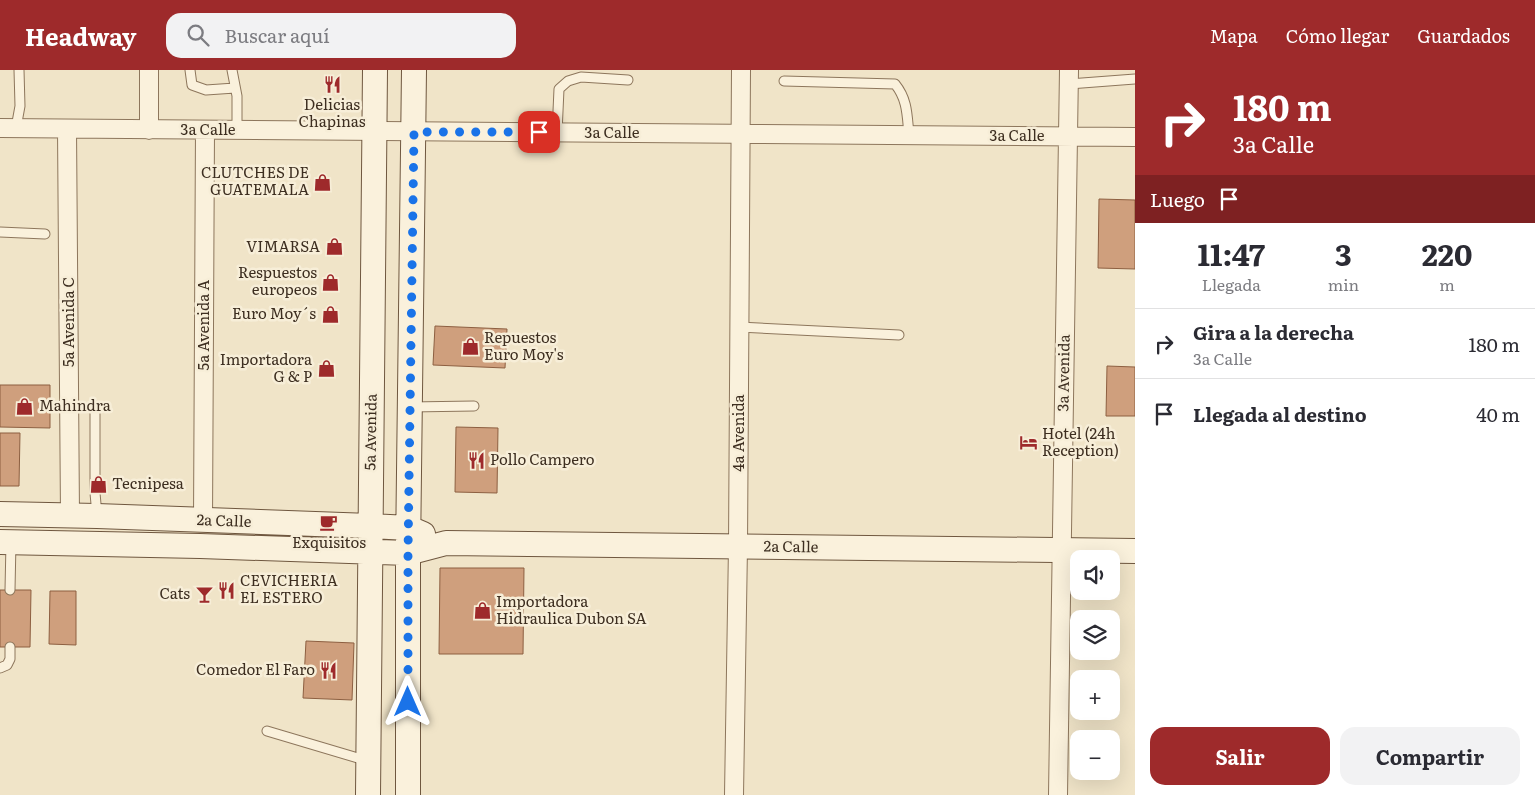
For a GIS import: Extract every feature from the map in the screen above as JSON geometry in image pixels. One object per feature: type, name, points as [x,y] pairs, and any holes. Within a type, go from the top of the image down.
[{"type":"street","points":[[149,70],[149,130]]},
{"type":"street","name":"5a Avenida","points":[[368,795],[375,70]]},
{"type":"street","points":[[408,795],[408,553],[414,70]]},
{"type":"street","name":"4a Avenida","points":[[734,795],[738,546],[741,70]]},
{"type":"street","name":"3a Avenida","points":[[1058,795],[1069,77]]},
{"type":"street","name":"3a Calle","points":[[8,128],[1135,137]]},
{"type":"street","name":"5a Avenida C","points":[[67,129],[70,516]]},
{"type":"street","name":"5a Avenida A","points":[[203,520],[205,130]]},
{"type":"street","points":[[373,247],[412,248]]},
{"type":"street","name":"2a Calle","points":[[0,514],[409,528],[446,543]]},
{"type":"street","name":"2a Calle","points":[[6,542],[200,546],[369,553],[408,553],[446,543],[1135,551]]},
{"type":"lane","points":[[8,128],[20,106],[19,70]]},
{"type":"lane","points":[[190,70],[192,85],[206,90],[236,88]]},
{"type":"lane","points":[[232,70],[236,88],[238,130]]},
{"type":"lane","points":[[557,133],[559,89],[568,81],[581,77],[628,80]]},
{"type":"lane","points":[[1069,77],[1135,79]]},
{"type":"lane","points":[[784,82],[896,84],[905,100],[908,135]]},
{"type":"lane","points":[[0,232],[45,234]]},
{"type":"lane","points":[[739,328],[899,335]]},
{"type":"lane","points":[[95,406],[95,493],[97,516]]},
{"type":"lane","points":[[410,407],[474,406]]},
{"type":"lane","points":[[6,542],[10,590]]},
{"type":"lane","points":[[0,668],[7,665],[10,659],[10,647]]},
{"type":"lane","points":[[267,731],[368,761]]},
{"type":"building","points":[[1099,199],[1135,200],[1135,269],[1098,268]]},
{"type":"building","name":"Repuestos Euro Moy's","points":[[435,326],[507,329],[505,368],[433,365]]},
{"type":"building","points":[[1107,366],[1135,367],[1135,416],[1106,416]]},
{"type":"building","name":"Mahindra","points":[[0,385],[50,385],[50,428],[0,427]]},
{"type":"building","name":"Pollo Campero","points":[[456,427],[498,428],[497,493],[455,492]]},
{"type":"building","points":[[0,433],[20,433],[19,486],[0,486]]},
{"type":"building","name":"Importadora Hidraulica Dubon SA","points":[[440,568],[524,568],[523,654],[439,654]]},
{"type":"building","points":[[0,590],[31,590],[30,647],[0,647]]},
{"type":"building","points":[[50,591],[76,591],[76,645],[49,644]]},
{"type":"building","name":"Comedor El Faro","points":[[306,641],[354,643],[352,700],[303,698]]},
{"type":"place","name":"Delicias Chapinas","points":[[332,84]]},
{"type":"place","name":"CLUTCHES DE GUATEMALA","points":[[323,182]]},
{"type":"place","name":"VIMARSA","points":[[334,247]]},
{"type":"place","name":"Respuestos europeos","points":[[331,282]]},
{"type":"place","name":"Euro Moy´s","points":[[330,314]]},
{"type":"place","name":"Repuestos Euro Moy's","points":[[470,347]]},
{"type":"place","name":"Importadora G & P","points":[[326,369]]},
{"type":"place","name":"Mahindra","points":[[25,406]]},
{"type":"place","name":"Hotel (24h Reception)","points":[[1028,443]]},
{"type":"place","name":"Pollo Campero","points":[[476,460]]},
{"type":"place","name":"Tecnipesa","points":[[98,484]]},
{"type":"place","name":"Exquisitos","points":[[329,522]]},
{"type":"place","name":"CEVICHERIA EL ESTERO","points":[[226,590]]},
{"type":"place","name":"Cats","points":[[204,594]]},
{"type":"place","name":"Importadora Hidraulica Dubon SA","points":[[482,611]]},
{"type":"place","name":"Comedor El Faro","points":[[329,670]]},
{"type":"route","points":[[408,702],[408,553],[414,132],[539,132]]}]
